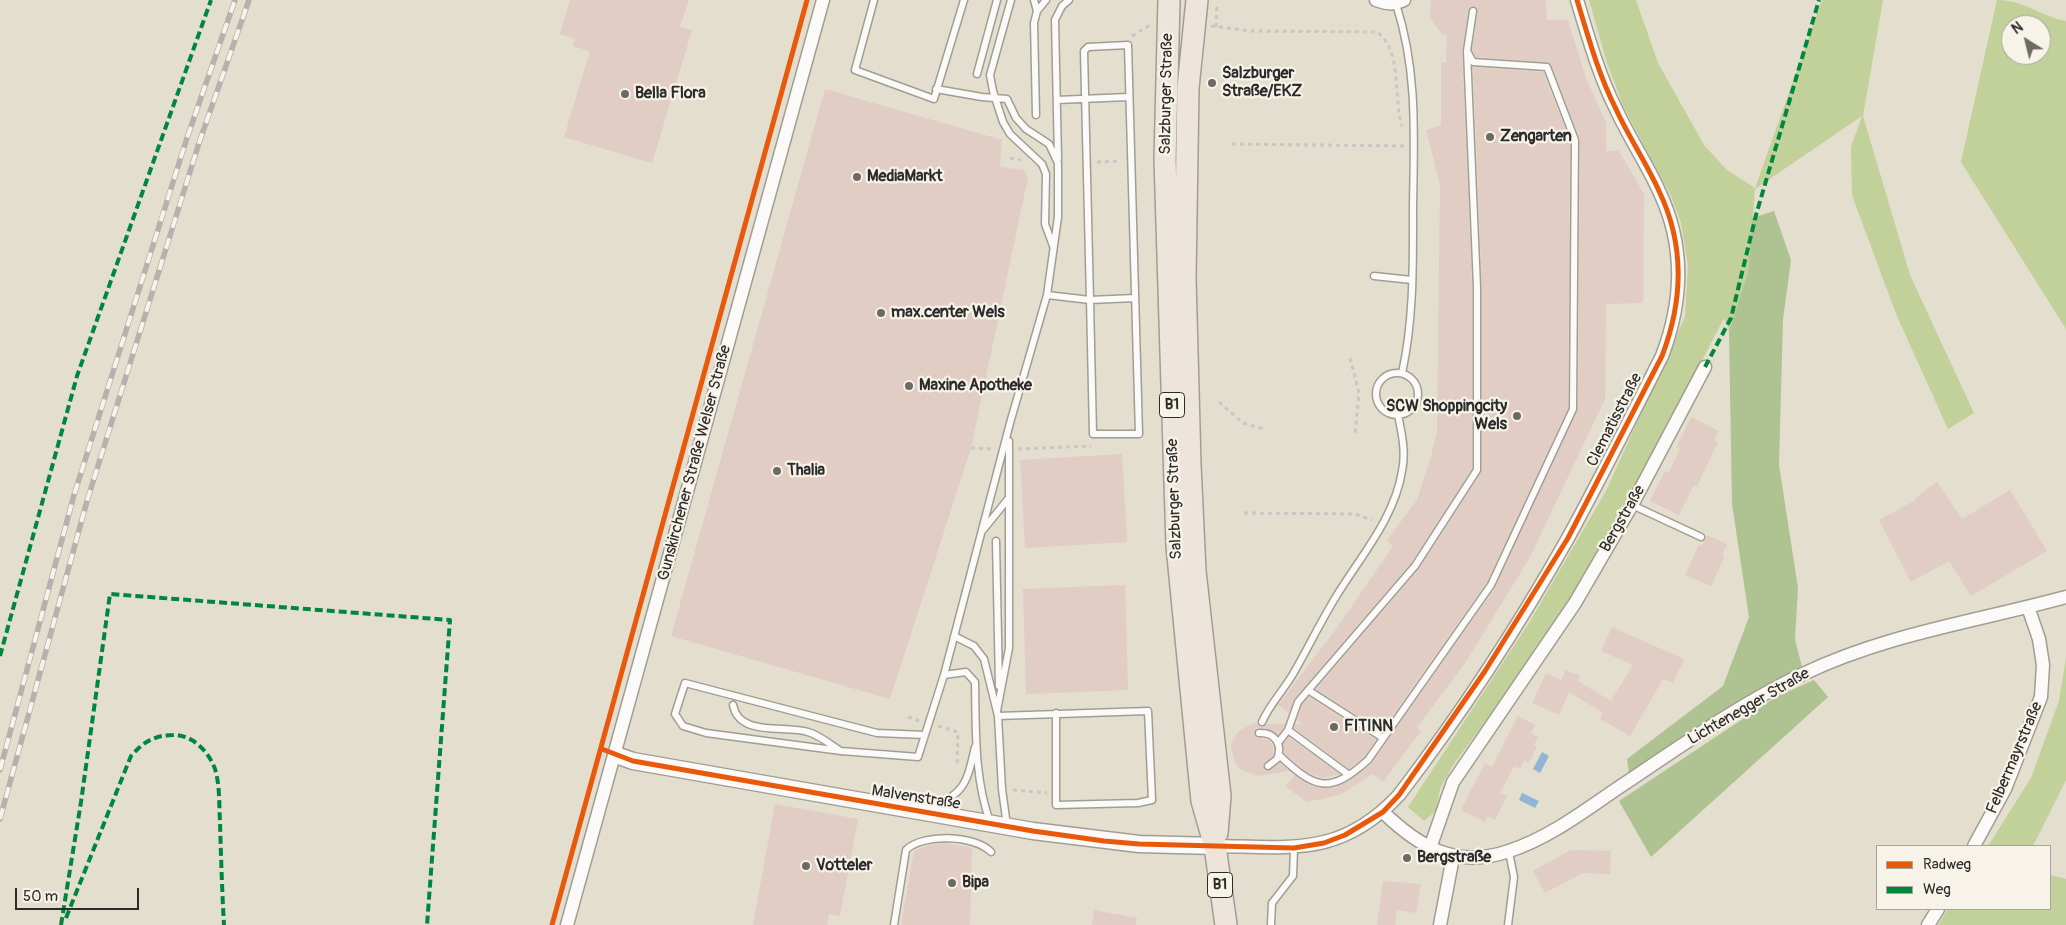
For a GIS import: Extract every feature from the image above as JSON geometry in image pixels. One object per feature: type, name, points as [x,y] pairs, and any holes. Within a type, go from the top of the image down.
[{"type":"main road","name":"Salzburger Straße","points":[[1169,0],[1166,159],[1177,546],[1202,801],[1216,846],[1226,925]]},
{"type":"main road","name":"Salzburger Straße","points":[[1197,0],[1188,88],[1186,199],[1189,446],[1195,571],[1220,796],[1216,846]]},
{"type":"street","name":"Gunskirchener Straße Welser Straße","points":[[568,925],[823,0]]},
{"type":"street","points":[[1376,0],[1386,4],[1400,2]]},
{"type":"street","name":"Clematisstraße","points":[[1383,812],[1419,769],[1531,600],[1568,538],[1662,356],[1677,306],[1679,276],[1676,244],[1670,217],[1659,189],[1614,105],[1598,67],[1577,0]]},
{"type":"street","name":"Bergstraße","points":[[1430,848],[1453,782],[1478,742],[1542,654],[1632,505],[1705,367]]},
{"type":"street","name":"Lichtenegger Straße","points":[[1383,812],[1411,837],[1430,848],[1453,857],[1469,858],[1509,852],[1560,827],[1738,710],[1803,674],[1885,642],[2066,596]]},
{"type":"street","name":"Felbermayrstraße","points":[[1975,845],[2005,789],[2041,697],[2043,665],[2038,639],[2028,607]]},
{"type":"street","name":"Malvenstraße","points":[[616,755],[632,761],[1007,827],[1139,844],[1216,846]]},
{"type":"street","points":[[1216,846],[1294,848],[1324,843],[1345,835],[1383,812]]},
{"type":"street","points":[[1440,925],[1453,857]]},
{"type":"street","points":[[1928,925],[1937,910]]},
{"type":"lane","points":[[874,0],[855,70],[934,99],[964,0]]},
{"type":"lane","points":[[977,74],[997,0]]},
{"type":"lane","points":[[1011,0],[990,75],[994,97],[1010,134],[1042,164],[1046,174],[1046,224],[1053,247]]},
{"type":"lane","points":[[1034,0],[1037,11]]},
{"type":"lane","points":[[1036,115],[1034,23],[1037,11],[1046,0]]},
{"type":"lane","points":[[925,735],[878,733],[685,683],[675,714],[683,726],[706,733],[841,751],[918,757],[925,735],[944,675],[981,533],[1006,449],[1010,423],[1047,295],[1058,217],[1055,20],[1062,6],[1069,0]]},
{"type":"lane","points":[[1400,2],[1411,63],[1414,146],[1412,280],[1408,346],[1402,373]]},
{"type":"lane","points":[[1278,743],[1288,730],[1298,702],[1415,566],[1477,470],[1477,287],[1467,51],[1473,11]]},
{"type":"lane","points":[[1128,45],[1128,97],[1139,434],[1093,434],[1085,48],[1128,45]]},
{"type":"lane","points":[[1279,755],[1295,771],[1314,784],[1329,784],[1349,775],[1368,760],[1490,585],[1573,409],[1575,140],[1547,67],[1473,62],[1467,51]]},
{"type":"lane","points":[[936,89],[982,97],[1007,99],[1016,118],[1026,128],[1049,144],[1058,163]]},
{"type":"lane","points":[[1057,100],[1128,97]]},
{"type":"lane","points":[[1374,276],[1412,280]]},
{"type":"lane","points":[[1047,295],[1090,300],[1135,298]]},
{"type":"lane","points":[[1402,373],[1413,380],[1418,392],[1415,405],[1405,413],[1398,415],[1391,414],[1380,406],[1376,392],[1384,376],[1402,373]]},
{"type":"lane","points":[[1262,722],[1292,675],[1322,618],[1382,523],[1394,500],[1402,472],[1404,448],[1398,415]]},
{"type":"lane","points":[[999,697],[1009,648],[1006,449]]},
{"type":"lane","points":[[981,533],[1008,498]]},
{"type":"lane","points":[[1632,505],[1700,538]]},
{"type":"lane","points":[[996,541],[998,714],[1002,789],[1007,827]]},
{"type":"lane","points":[[954,636],[974,646],[984,659],[998,714]]},
{"type":"lane","points":[[944,675],[966,672],[973,677],[975,682],[976,741],[982,797],[991,824]]},
{"type":"lane","points":[[1308,690],[1383,738]]},
{"type":"lane","points":[[733,705],[735,715],[746,725],[809,732],[841,751]]},
{"type":"lane","points":[[998,714],[1148,711],[1152,800],[1138,803],[1056,805],[1056,713]]},
{"type":"lane","points":[[1288,730],[1349,775]]},
{"type":"lane","points":[[1259,734],[1270,735],[1278,743],[1279,755],[1273,764],[1268,766]]},
{"type":"lane","points":[[924,813],[958,794],[969,775],[976,741]]},
{"type":"lane","points":[[894,925],[906,850],[911,845],[945,836],[973,844],[991,852]]},
{"type":"lane","points":[[1272,925],[1272,903],[1293,876],[1294,848]]},
{"type":"lane","points":[[1508,925],[1514,877],[1509,852]]},
{"type":"path","points":[[1216,27],[1217,0]]},
{"type":"path","points":[[1128,45],[1130,37],[1152,24],[1168,24]]},
{"type":"path","points":[[1195,24],[1250,31],[1377,32],[1384,41],[1397,75],[1397,111],[1404,134]]},
{"type":"path","points":[[1404,140],[1404,146]]},
{"type":"path","points":[[1232,144],[1414,146]]},
{"type":"path","points":[[1350,358],[1359,393],[1355,434]]},
{"type":"path","points":[[1219,402],[1243,423],[1263,429]]},
{"type":"path","points":[[971,448],[1006,449],[1094,446]]},
{"type":"path","points":[[1244,513],[1355,514],[1382,523]]},
{"type":"green space","points":[[1589,0],[1636,0],[1658,63],[1704,145],[1727,170],[1755,188],[1822,0],[1883,0],[1863,116],[1910,275],[1974,413],[1948,429],[1896,314],[1852,195],[1851,147],[1862,116],[1755,189],[1748,272],[1729,331],[1724,318],[1617,524],[1545,641],[1453,765],[1440,789],[1436,811],[1424,821],[1408,807],[1529,623],[1606,491],[1685,317],[1688,265],[1681,223],[1671,196],[1624,108],[1607,63]]},
{"type":"green space","points":[[1997,0],[2024,5],[2046,15],[2001,15],[2001,65],[2051,65],[2051,17],[2066,21],[2066,329],[1961,162]]},
{"type":"green space","points":[[1774,211],[1791,260],[1783,319],[1779,465],[1798,588],[1795,639],[1802,667],[1629,774],[1627,759],[1723,686],[1749,617],[1732,504],[1729,331],[1748,272],[1752,218]]},
{"type":"green space","points":[[2066,657],[2066,780],[2034,845],[1989,845],[2031,778],[2059,701]]},
{"type":"green space","points":[[1814,680],[1828,697],[1651,857],[1619,801],[1776,697]]},
{"type":"green space","points":[[2051,875],[2066,879],[2066,925],[1938,925],[1947,910],[2051,910]]},
{"type":"water","points":[[1542,752],[1549,756],[1540,773],[1533,769]]},
{"type":"water","points":[[1522,793],[1539,801],[1535,808],[1519,800]]},
{"type":"building","name":"Bella Flora","points":[[570,0],[689,0],[680,27],[692,30],[652,163],[564,137],[590,51],[573,46],[575,39],[560,34]]},
{"type":"building","points":[[1431,0],[1546,0],[1547,20],[1568,20],[1586,78],[1606,123],[1606,151],[1619,151],[1644,194],[1643,303],[1606,304],[1605,399],[1529,559],[1465,663],[1417,727],[1421,731],[1383,782],[1373,774],[1340,795],[1307,802],[1285,786],[1295,775],[1311,786],[1334,788],[1351,779],[1371,764],[1495,588],[1578,409],[1580,139],[1550,63],[1476,57],[1472,50],[1478,11],[1476,7],[1472,6],[1468,10],[1462,51],[1472,287],[1472,469],[1411,563],[1294,699],[1289,713],[1278,705],[1334,632],[1393,546],[1387,540],[1417,500],[1437,432],[1440,184],[1426,130],[1441,125],[1441,62],[1446,63],[1447,36],[1441,33],[1430,18]]},
{"type":"building","points":[[1473,67],[1543,72],[1570,141],[1568,408],[1487,582],[1382,731],[1316,689],[1419,569],[1482,471],[1482,287]]},
{"type":"building","name":"max.center Wels","points":[[825,89],[1002,140],[1000,167],[1024,170],[1028,177],[971,448],[890,699],[671,636]]},
{"type":"building","points":[[1691,417],[1719,431],[1714,440],[1718,442],[1697,486],[1694,485],[1679,515],[1650,501],[1665,471],[1669,472],[1680,449],[1676,448]]},
{"type":"building","points":[[1122,454],[1127,542],[1025,548],[1020,460]]},
{"type":"building","points":[[1937,482],[1962,519],[2010,490],[2047,551],[1971,596],[1949,561],[1911,582],[1879,520],[1916,500],[1915,498]]},
{"type":"building","points":[[1707,535],[1727,544],[1722,555],[1725,556],[1711,586],[1685,575],[1699,544],[1702,546]]},
{"type":"building","points":[[1125,585],[1128,690],[1026,694],[1023,589]]},
{"type":"building","points":[[1612,627],[1684,659],[1673,683],[1663,679],[1630,736],[1600,719],[1603,713],[1569,692],[1559,715],[1532,703],[1546,673],[1561,680],[1566,670],[1580,676],[1578,681],[1611,701],[1633,665],[1601,651]]},
{"type":"building","points":[[1309,697],[1376,740],[1364,757],[1349,769],[1294,728],[1295,724],[1303,724],[1297,720],[1302,705]]},
{"type":"building","points":[[1518,716],[1535,725],[1531,733],[1538,737],[1534,745],[1537,747],[1529,763],[1524,761],[1520,769],[1514,766],[1500,793],[1507,796],[1495,820],[1488,816],[1485,822],[1461,810],[1485,763],[1492,767]]},
{"type":"building","points":[[1255,723],[1262,727],[1267,724],[1285,724],[1278,735],[1265,728],[1257,728],[1254,733],[1257,737],[1270,741],[1273,746],[1273,756],[1264,764],[1264,769],[1269,771],[1280,763],[1289,771],[1257,776],[1240,769],[1235,763],[1231,746],[1234,738],[1240,730]]},
{"type":"building","points":[[1289,737],[1340,774],[1323,778],[1305,771],[1284,753],[1283,744]]},
{"type":"building","name":"Votteler","points":[[775,804],[858,819],[840,916],[829,914],[827,925],[753,925]]},
{"type":"building","points":[[945,843],[972,848],[970,925],[901,925],[914,851],[926,846]]},
{"type":"building","points":[[1571,850],[1611,851],[1610,874],[1583,873],[1545,893],[1533,871]]},
{"type":"building","points":[[1383,881],[1421,884],[1416,913],[1397,910],[1395,925],[1377,925]]},
{"type":"building","points":[[1094,910],[1137,918],[1136,925],[1092,925]]},
{"type":"railway","points":[[0,770],[74,495],[187,138],[235,0]]},
{"type":"railway","points":[[0,819],[87,501],[199,143],[249,0]]},
{"type":"marked path","points":[[0,656],[77,376],[211,0]]},
{"type":"marked path","points":[[1705,367],[1731,318],[1756,215],[1819,0]]},
{"type":"marked path","points":[[61,925],[81,802],[110,594],[450,620],[427,925]]},
{"type":"marked path","points":[[66,918],[131,756],[150,740],[161,736],[180,735],[199,745],[209,756],[215,769],[219,795],[224,925]]},
{"type":"cycle path","points":[[552,925],[807,0]]},
{"type":"cycle path","points":[[602,749],[633,761],[1033,831],[1139,844],[1294,848],[1324,843],[1345,835],[1383,812],[1399,795],[1485,671],[1568,538],[1662,356],[1674,315],[1677,294],[1677,252],[1667,211],[1654,180],[1603,81],[1577,0]]},
{"type":"place","name":"Salzburger Straße/EKZ","points":[[1212,83]]},
{"type":"place","name":"Bella Flora","points":[[625,94]]},
{"type":"place","name":"Zengarten","points":[[1490,137]]},
{"type":"place","name":"MediaMarkt","points":[[857,177]]},
{"type":"place","name":"max.center Wels","points":[[881,313]]},
{"type":"place","name":"Maxine Apotheke","points":[[909,386]]},
{"type":"place","name":"SCW Shoppingcity Wels","points":[[1517,416]]},
{"type":"place","name":"Thalia","points":[[777,471]]},
{"type":"place","name":"FITINN","points":[[1334,727]]},
{"type":"place","name":"Bergstraße","points":[[1407,858]]},
{"type":"place","name":"Votteler","points":[[806,866]]},
{"type":"place","name":"Bipa","points":[[952,883]]}]
